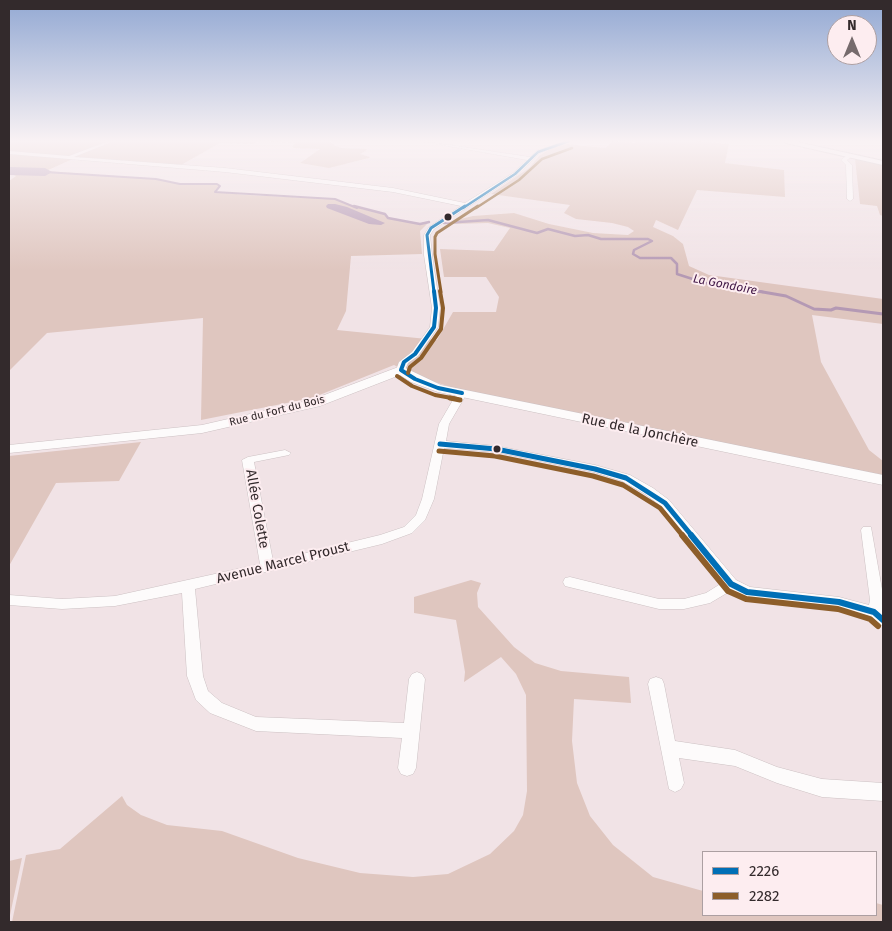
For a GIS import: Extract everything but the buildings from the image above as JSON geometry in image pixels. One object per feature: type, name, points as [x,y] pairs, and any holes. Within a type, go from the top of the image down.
[{"type":"street","points":[[346,184],[393,190],[465,205]]},
{"type":"street","name":"Rue du Fort du Bois","points":[[9,448],[202,428],[315,403],[401,370],[404,362],[415,354],[434,327],[436,308],[427,235],[431,228],[498,184]]},
{"type":"street","points":[[850,184],[850,199]]},
{"type":"street","name":"Rue de la Jonchère","points":[[401,370],[415,379],[430,385],[462,393],[883,480]]},
{"type":"street","name":"Avenue Marcel Proust","points":[[9,600],[62,604],[97,604],[188,586],[382,539],[408,530],[421,517],[428,499],[444,424],[462,393]]},
{"type":"street","points":[[440,444],[496,448],[596,469],[626,478],[665,503],[731,584],[747,592],[839,602],[878,616],[867,530]]},
{"type":"street","name":"Allée Colette","points":[[267,566],[248,460],[285,453]]},
{"type":"street","points":[[570,582],[659,604],[684,604],[710,598],[731,584]]},
{"type":"street","points":[[188,586],[195,676],[202,695],[216,708],[256,724],[411,731]]},
{"type":"street","points":[[407,768],[417,679]]},
{"type":"street","points":[[656,684],[675,784]]},
{"type":"street","points":[[668,748],[735,758],[777,776],[822,788],[883,792]]},
{"type":"shaded area","points":[[9,184],[218,184],[220,186],[215,190],[216,192],[335,199],[362,209],[385,214],[388,218],[420,224],[429,222],[420,231],[422,254],[351,256],[346,311],[337,330],[437,340],[453,312],[496,312],[499,297],[486,277],[444,277],[440,249],[494,251],[510,228],[488,223],[455,224],[452,221],[473,216],[514,213],[549,224],[593,233],[628,235],[634,231],[628,227],[612,223],[576,219],[564,213],[570,205],[491,194],[505,184],[785,184],[785,197],[697,190],[678,230],[656,220],[653,227],[673,236],[683,244],[689,266],[709,275],[883,299],[883,324],[812,315],[821,362],[869,450],[883,461],[883,475],[461,390],[418,377],[394,365],[312,398],[201,420],[203,318],[47,333],[9,371]]},
{"type":"shaded area","points":[[858,184],[883,184],[883,216],[880,215],[877,206],[860,204]]},
{"type":"shaded area","points":[[328,204],[347,207],[385,223],[381,225],[369,224],[327,208]]},
{"type":"shaded area","points":[[141,442],[119,481],[56,483],[9,566],[9,456]]},
{"type":"shaded area","points":[[471,580],[481,583],[477,593],[478,607],[514,647],[535,663],[561,671],[629,677],[631,703],[574,699],[572,741],[577,783],[590,816],[613,845],[653,877],[702,891],[702,916],[877,916],[877,903],[883,905],[883,922],[12,922],[26,855],[60,849],[122,796],[127,805],[141,815],[167,825],[222,831],[298,858],[360,873],[413,877],[448,874],[490,854],[514,831],[523,815],[527,791],[526,695],[516,674],[501,657],[464,682],[465,672],[456,620],[414,613],[414,597]]},
{"type":"shaded area","points":[[22,858],[9,920],[9,861]]},
{"type":"waterway","name":"La Gondoire","points":[[218,184],[220,186],[215,192],[335,199],[357,208]]},
{"type":"waterway","name":"La Gondoire","points":[[354,206],[385,214],[388,218],[420,224],[429,222]]},
{"type":"waterway","name":"La Gondoire","points":[[444,223],[488,220],[537,233],[548,229],[575,236],[588,235],[601,239],[648,239],[652,241],[634,250],[633,254],[640,258],[671,258],[677,264],[677,274],[705,283],[761,292]]},
{"type":"waterway","name":"La Gondoire","points":[[757,291],[761,292]]},
{"type":"waterway","name":"La Gondoire","points":[[761,292],[786,296],[814,309],[831,310],[836,308],[883,314]]},
{"type":"transit line","name":"2226","points":[[401,370],[404,362],[415,354],[434,327],[436,308],[427,235],[431,228],[499,184]]},
{"type":"transit line","name":"2282","points":[[408,373],[410,367],[421,358],[441,329],[443,308],[435,254],[435,237],[437,233],[512,184]]},
{"type":"transit line","name":"2226","points":[[401,370],[415,379],[438,388],[462,393]]},
{"type":"transit line","name":"2282","points":[[397,376],[412,386],[435,395],[460,400]]},
{"type":"transit line","name":"2226","points":[[440,444],[496,449],[595,469],[626,478],[665,503],[731,584],[747,592],[839,602],[874,612],[883,620]]},
{"type":"transit line","name":"2282","points":[[439,451],[495,456],[593,476],[623,485],[660,508],[728,591],[746,599],[838,609],[870,619],[878,626]]}]
